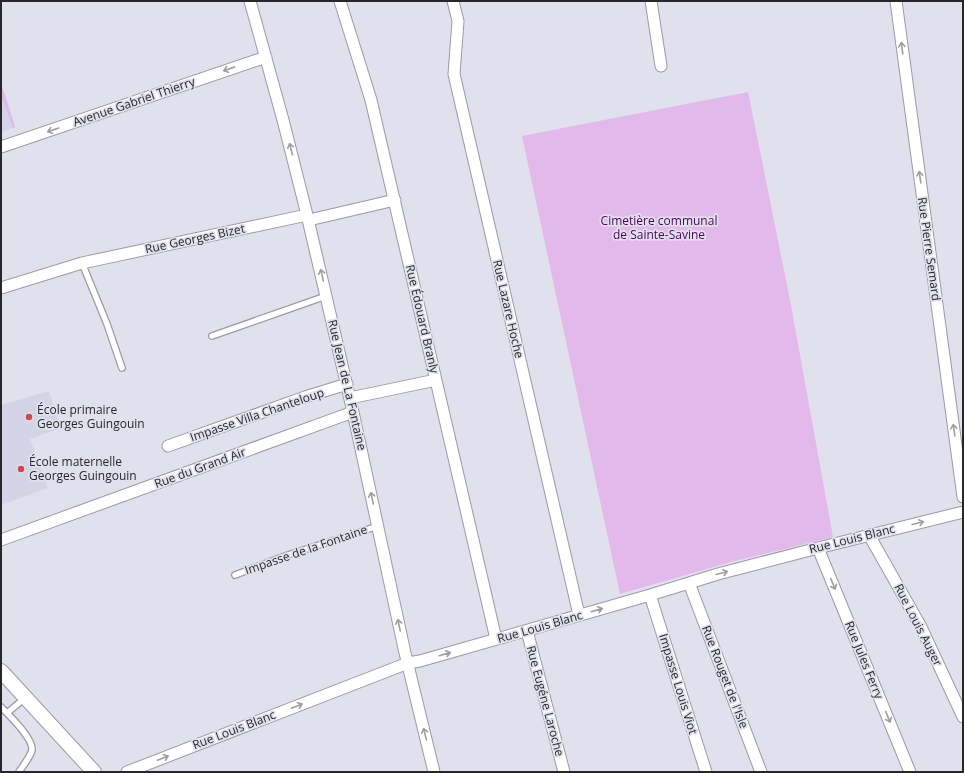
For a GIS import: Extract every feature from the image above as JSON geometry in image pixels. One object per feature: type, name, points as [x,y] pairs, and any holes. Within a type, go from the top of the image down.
[{"type":"street","name":"Rue Jean de La Fontaine","points":[[250,1],[308,217],[354,412],[405,653],[434,772]]},
{"type":"street","name":"Rue Édouard Branly","points":[[340,1],[371,100],[496,639]]},
{"type":"street","name":"Rue Lazare Hoche","points":[[453,1],[458,21],[454,74],[579,615]]},
{"type":"street","points":[[651,1],[661,66]]},
{"type":"street","name":"Rue Pierre Semard","points":[[896,1],[963,497]]},
{"type":"street","name":"Avenue Gabriel Thierry","points":[[1,148],[266,57]]},
{"type":"street","name":"Rue Georges Bizet","points":[[1,288],[82,263],[395,200]]},
{"type":"street","points":[[350,398],[436,380]]},
{"type":"street","name":"Impasse Villa Chanteloup","points":[[168,446],[347,384]]},
{"type":"street","name":"Rue du Grand Air","points":[[1,540],[354,412]]},
{"type":"street","name":"Rue Louis Blanc","points":[[127,772],[408,663],[527,631],[718,574],[963,512]]},
{"type":"street","name":"Rue Louis Auger","points":[[869,535],[921,627],[963,717]]},
{"type":"street","name":"Rue Jules Ferry","points":[[818,548],[910,772]]},
{"type":"street","name":"Rue Rouget de l'Isle","points":[[689,583],[761,772]]},
{"type":"street","name":"Impasse Louis Viot","points":[[650,595],[706,772]]},
{"type":"street","name":"Rue Eugéne Laroche","points":[[527,631],[564,772]]},
{"type":"street","points":[[1,671],[94,772]]},
{"type":"lane","points":[[82,263],[107,324],[122,368]]},
{"type":"lane","points":[[212,336],[326,296]]},
{"type":"lane","name":"Impasse de la Fontaine","points":[[235,575],[288,555],[378,526]]},
{"type":"lane","points":[[7,713],[25,697]]},
{"type":"lane","points":[[1,707],[19,725],[32,746],[32,752],[19,772]]},
{"type":"shaded area","points":[[1,86],[15,127],[1,133]]},
{"type":"shaded area","points":[[49,391],[61,428],[30,439],[48,488],[1,505],[1,405]]},
{"type":"green space","points":[[1,86],[15,127],[13,128],[1,94]]},
{"type":"green space","name":"Cimetière communal de Sainte-Savine","points":[[748,92],[790,300],[833,537],[731,562],[620,594],[522,136]]},
{"type":"place","name":"École primaire Georges Guingouin","points":[[29,417]]},
{"type":"place","name":"École maternelle Georges Guingouin","points":[[21,469]]}]
